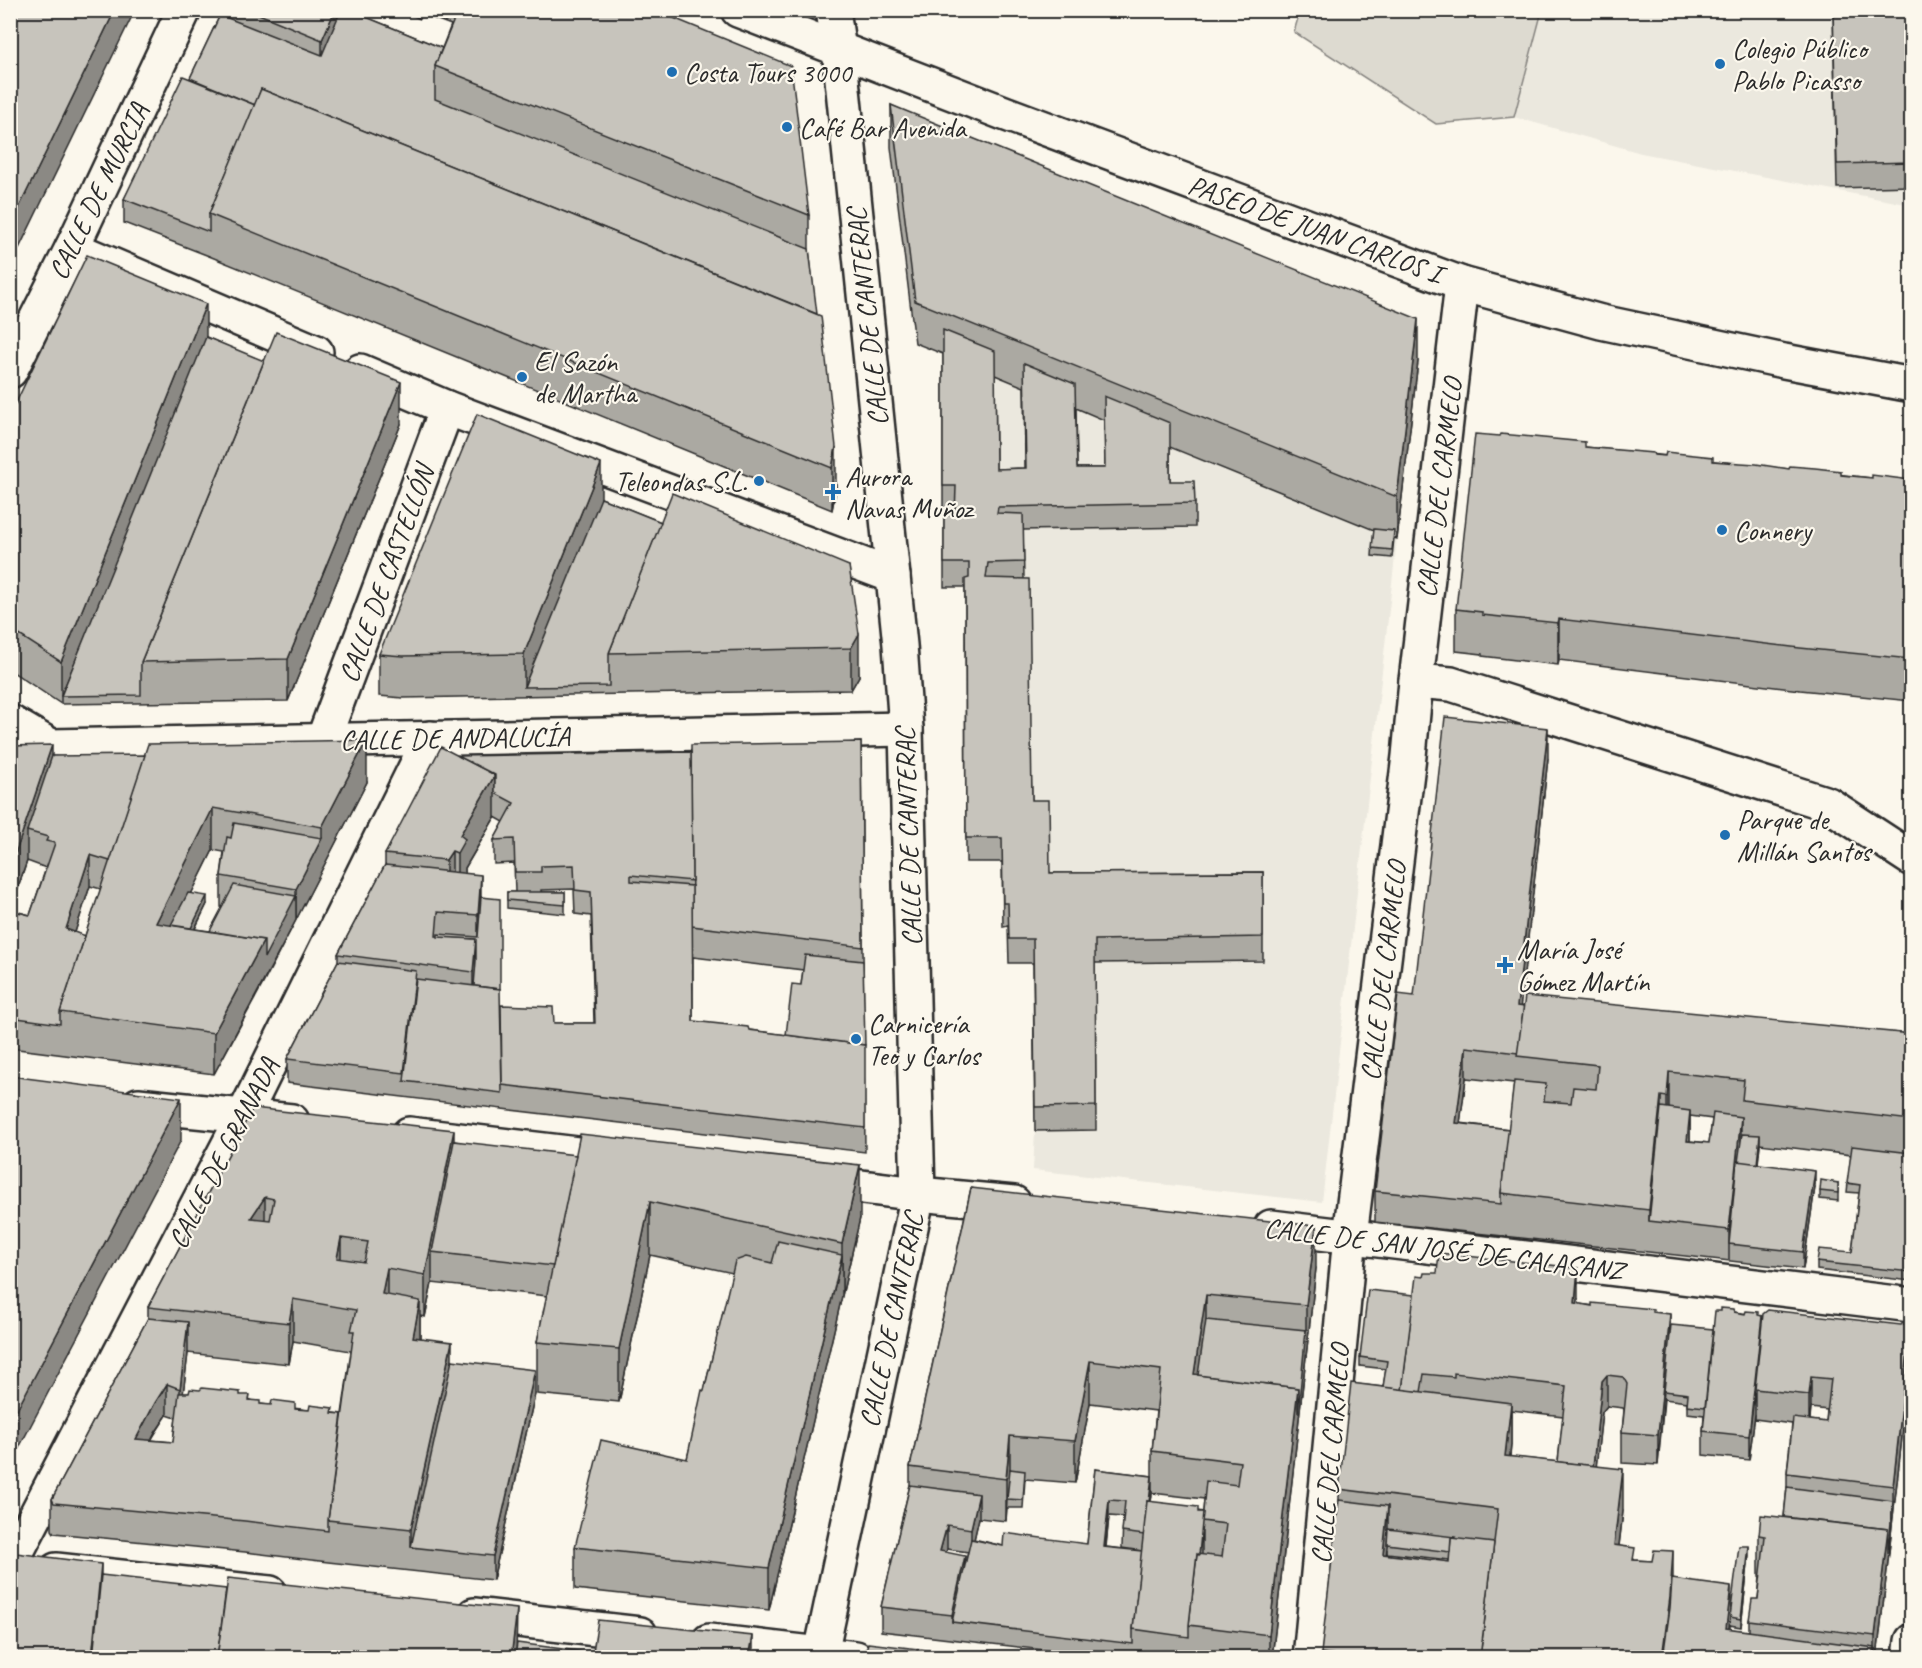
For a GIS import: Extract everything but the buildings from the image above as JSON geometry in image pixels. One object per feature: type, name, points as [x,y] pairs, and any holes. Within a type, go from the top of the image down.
[{"type":"street","name":"CALLE DE MURCIA","points":[[10,371],[72,248],[184,10]]},
{"type":"street","name":"PASEO DE JUAN CARLOS I","points":[[738,10],[1462,284],[1601,322],[1749,354],[1911,385]]},
{"type":"street","name":"CALLE DE CANTERAC","points":[[821,1655],[918,1194],[906,729],[900,645],[833,10]]},
{"type":"street","points":[[72,248],[447,408],[893,576]]},
{"type":"street","name":"CALLE DEL CARMELO","points":[[1310,1658],[1350,1236],[1409,756],[1462,284]]},
{"type":"street","name":"CALLE DE CASTELLÓN","points":[[323,740],[447,408]]},
{"type":"street","points":[[1416,681],[1451,684],[1828,804],[1911,859]]},
{"type":"street","name":"CALLE DE ANDALUCÍA","points":[[10,722],[51,746],[906,729]]},
{"type":"street","name":"CALLE DE GRANADA","points":[[11,1565],[244,1115],[429,738]]},
{"type":"street","points":[[112,1102],[327,1125]]},
{"type":"street","points":[[374,1131],[647,1162]]},
{"type":"street","points":[[789,1178],[918,1194],[1046,1206]]},
{"type":"street","name":"CALLE DE SAN JOSÉ DE CALASANZ","points":[[1242,1225],[1350,1236],[1911,1305]]},
{"type":"street","points":[[11,1565],[298,1596]]},
{"type":"street","points":[[440,1612],[856,1658]]},
{"type":"street","points":[[1910,1658],[1911,1641]]},
{"type":"shaded area","points":[[1300,10],[1542,11],[1514,117],[1436,124],[1294,32]]},
{"type":"shaded area","name":"Colegio Público Pablo Picasso","points":[[1542,11],[1911,11],[1911,205],[1641,153],[1514,117]]},
{"type":"shaded area","points":[[943,354],[1397,539],[1322,1202],[1033,1170],[1035,1131],[1033,963],[1009,963],[1008,927],[1003,927],[1002,863],[966,862],[969,587],[944,587],[955,539],[956,511],[943,510]]},
{"type":"place","name":"Colegio Público Pablo Picasso","points":[[1720,64]]},
{"type":"place","name":"Costa Tours 3000","points":[[672,72]]},
{"type":"place","name":"Café Bar Avenida","points":[[787,127]]},
{"type":"place","name":"El Sazón de Martha","points":[[522,377]]},
{"type":"place","name":"Teleondas S.L.","points":[[759,481]]},
{"type":"place","name":"Aurora Navas Muñoz","points":[[833,492]]},
{"type":"place","name":"Connery","points":[[1722,530]]},
{"type":"place","name":"Parque de Millán Santos","points":[[1725,835]]},
{"type":"place","name":"María José Gómez Martín","points":[[1505,965]]},
{"type":"place","name":"Carnicería Teo y Carlos","points":[[856,1039]]}]
